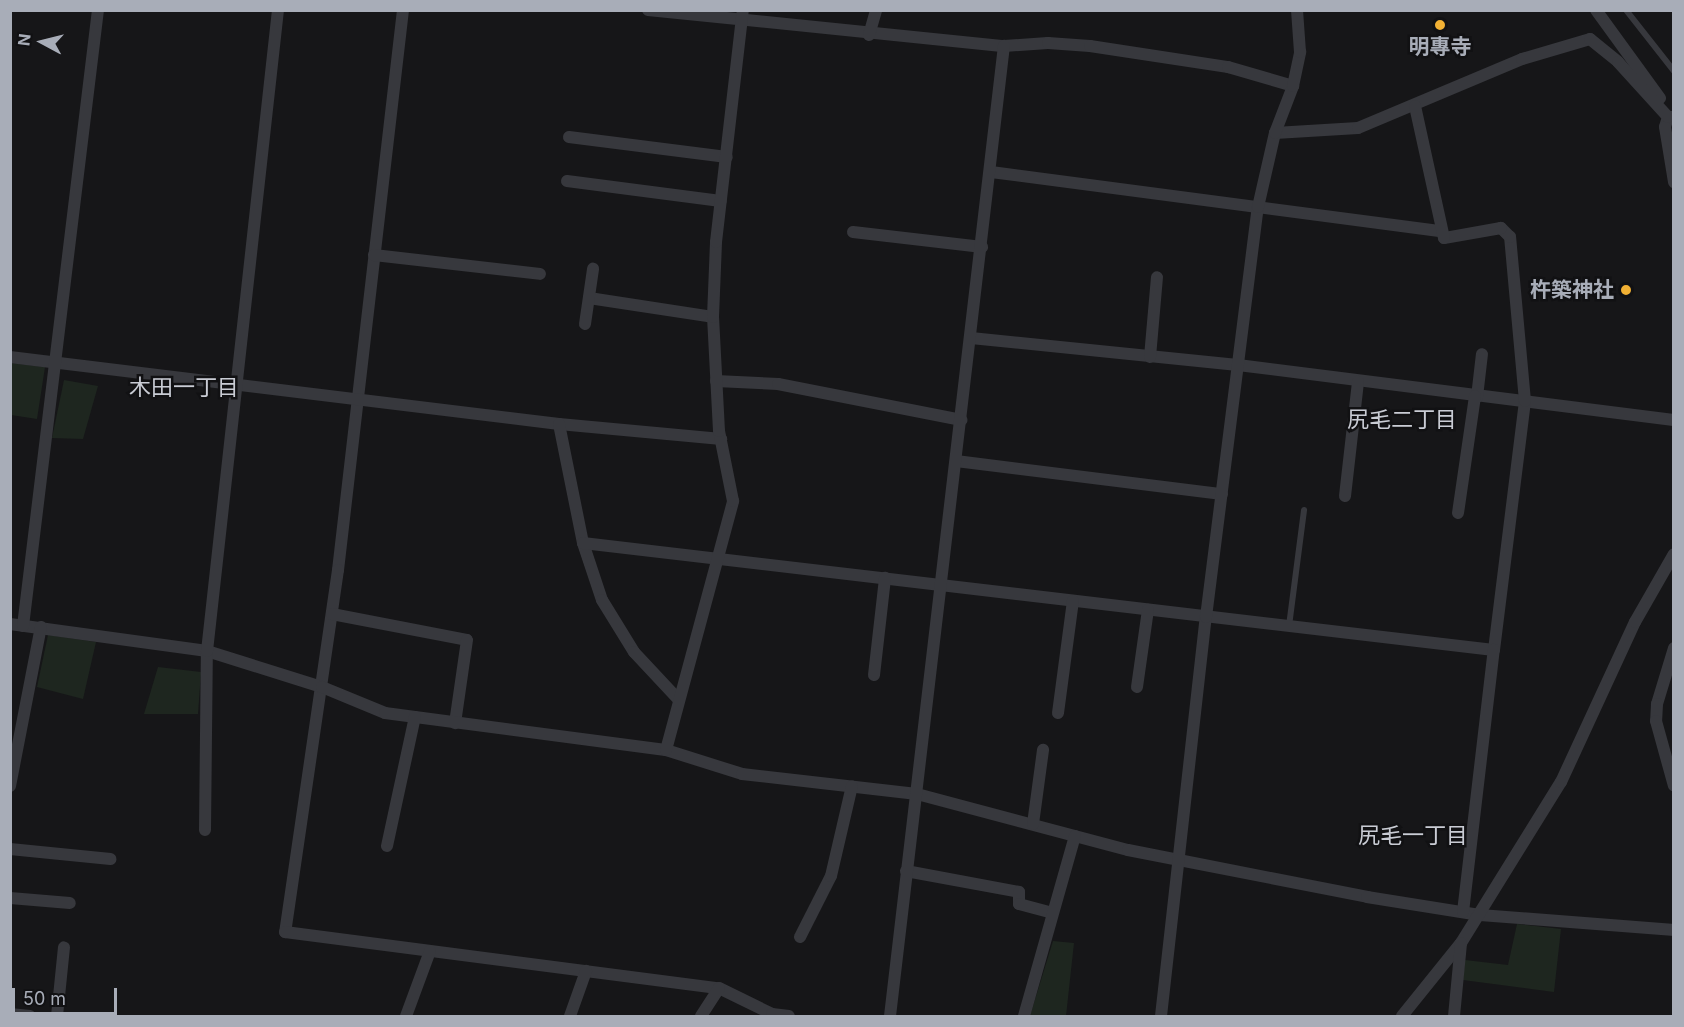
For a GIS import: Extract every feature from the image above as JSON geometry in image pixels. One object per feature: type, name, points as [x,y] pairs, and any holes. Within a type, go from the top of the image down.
[{"type":"street","points":[[24,626],[98,10]]},
{"type":"street","points":[[205,830],[207,651],[235,383],[279,10]]},
{"type":"street","points":[[403,10],[332,614],[285,932],[719,988],[783,1016]]},
{"type":"street","points":[[648,10],[743,15],[869,35],[1004,46],[1048,43],[1122,50],[1228,67],[1293,86]]},
{"type":"street","points":[[869,35],[876,10]]},
{"type":"street","points":[[1161,1017],[1206,617],[1258,207],[1275,133],[1293,86],[1300,52],[1297,10]]},
{"type":"street","points":[[1596,10],[1672,117],[1669,168],[1674,182]]},
{"type":"street","points":[[666,750],[733,501],[721,440],[714,317],[721,201],[743,15]]},
{"type":"street","points":[[1275,133],[1358,128],[1415,106],[1522,59],[1590,39],[1617,62],[1672,117]]},
{"type":"street","points":[[890,1017],[1004,46]]},
{"type":"street","points":[[1415,106],[1444,238],[1502,228],[1510,237],[1525,401],[1463,912]]},
{"type":"street","points":[[569,137],[727,157]]},
{"type":"street","points":[[991,172],[1441,231]]},
{"type":"street","points":[[567,181],[721,201]]},
{"type":"street","points":[[854,232],[982,247]]},
{"type":"street","points":[[374,255],[540,274]]},
{"type":"street","points":[[585,324],[593,269]]},
{"type":"street","points":[[1150,357],[1157,277]]},
{"type":"street","points":[[589,298],[714,317]]},
{"type":"street","points":[[971,338],[1238,365],[1358,382],[1674,420]]},
{"type":"street","points":[[1458,513],[1482,354]]},
{"type":"street","points":[[10,357],[358,397],[559,424],[721,440]]},
{"type":"street","points":[[716,381],[778,384],[961,420]]},
{"type":"street","points":[[1345,496],[1358,382]]},
{"type":"street","points":[[559,424],[583,543],[602,600],[634,652],[678,699]]},
{"type":"street","points":[[956,461],[1222,494]]},
{"type":"street","points":[[583,543],[718,557],[1494,650]]},
{"type":"street","points":[[1402,1017],[1461,943],[1562,782],[1635,622],[1674,554]]},
{"type":"street","points":[[874,675],[885,578]]},
{"type":"street","points":[[1058,713],[1073,601]]},
{"type":"street","points":[[1137,687],[1148,610]]},
{"type":"street","points":[[332,614],[467,640],[455,723]]},
{"type":"street","points":[[10,624],[207,651],[322,687],[370,708],[415,717],[666,750],[742,774],[917,794],[1075,836],[1178,860],[1480,915],[1674,930]]},
{"type":"street","points":[[10,786],[41,627]]},
{"type":"street","points":[[1674,648],[1657,704],[1656,721],[1674,786]]},
{"type":"street","points":[[387,846],[415,717]]},
{"type":"street","points":[[1033,824],[1043,750]]},
{"type":"street","points":[[800,938],[831,876],[852,786]]},
{"type":"street","points":[[1024,1017],[1075,836]]},
{"type":"street","points":[[10,849],[111,859]]},
{"type":"street","points":[[906,872],[1019,892],[1019,904],[1052,913]]},
{"type":"street","points":[[10,898],[70,903]]},
{"type":"street","points":[[1454,1017],[1461,943]]},
{"type":"street","points":[[57,1017],[64,947]]},
{"type":"street","points":[[406,1017],[430,951]]},
{"type":"street","points":[[570,1017],[586,971]]},
{"type":"street","points":[[702,1017],[719,988]]},
{"type":"street","points":[[10,1014],[30,1017]]},
{"type":"lane","points":[[1626,10],[1674,71]]},
{"type":"lane","points":[[1289,627],[1304,510]]},
{"type":"shaded area","points":[[10,363],[45,367],[37,419],[11,415]]},
{"type":"shaded area","points":[[64,380],[98,386],[83,439],[52,438]]},
{"type":"shaded area","points":[[48,635],[96,642],[83,699],[37,687]]},
{"type":"shaded area","points":[[158,667],[201,672],[198,714],[144,714]]},
{"type":"shaded area","points":[[1517,924],[1561,929],[1554,992],[1463,980],[1465,960],[1508,965]]},
{"type":"shaded area","points":[[1053,941],[1074,943],[1066,1016],[1030,1016]]},
{"type":"place","name":"明專寺","points":[[1440,25]]},
{"type":"place","name":"杵築神社","points":[[1626,290]]},
{"type":"district","name":"木田一丁目","points":[[184,388]]},
{"type":"district","name":"尻毛二丁目","points":[[1402,420]]},
{"type":"district","name":"尻毛一丁目","points":[[1413,836]]}]
